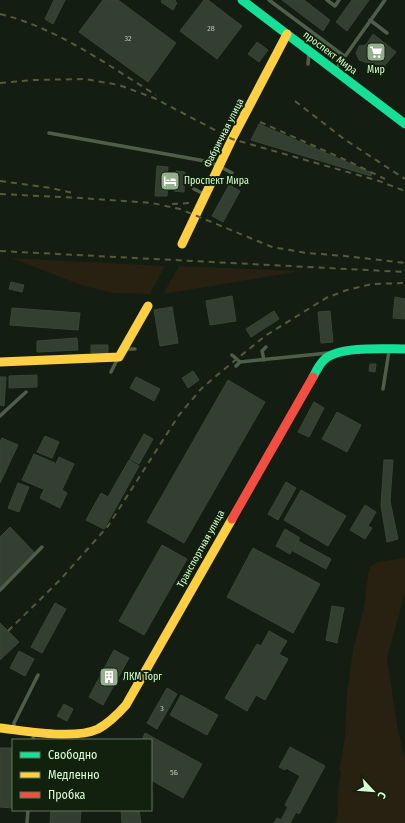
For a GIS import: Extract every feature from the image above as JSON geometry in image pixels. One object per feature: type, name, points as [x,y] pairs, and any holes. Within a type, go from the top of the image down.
[{"type":"street","name":"проспект Мира","points":[[242,0],[405,124]]},
{"type":"street","name":"Фабричная улица","points":[[184,240],[219,166],[241,113],[287,34]]},
{"type":"street","points":[[0,362],[45,363],[119,357],[147,307]]},
{"type":"street","points":[[337,352],[405,349]]},
{"type":"street","name":"Транспортная улица","points":[[0,728],[14,729],[34,736],[73,735],[97,729],[114,718],[126,705],[308,382],[325,359],[337,352]]},
{"type":"lane","points":[[269,0],[344,56]]},
{"type":"lane","points":[[327,0],[335,6],[339,0]]},
{"type":"lane","points":[[335,70],[385,0]]},
{"type":"lane","points":[[370,20],[387,33]]},
{"type":"lane","points":[[308,64],[309,50]]},
{"type":"lane","points":[[48,133],[205,161],[232,172]]},
{"type":"lane","points":[[194,189],[206,194]]},
{"type":"lane","points":[[264,360],[262,351],[266,347]]},
{"type":"lane","points":[[124,349],[135,349]]},
{"type":"lane","points":[[383,389],[389,349]]},
{"type":"lane","points":[[236,366],[240,362],[337,352]]},
{"type":"lane","points":[[232,355],[240,362]]},
{"type":"lane","points":[[111,372],[119,357]]},
{"type":"lane","points":[[0,416],[26,392]]},
{"type":"lane","points":[[0,590],[42,548]]},
{"type":"lane","points":[[14,729],[14,723],[38,675]]},
{"type":"lane","points":[[27,823],[28,811]]},
{"type":"shaded area","points":[[11,258],[165,266],[150,294],[113,293],[84,286]]},
{"type":"shaded area","points":[[179,266],[301,271],[163,294]]},
{"type":"shaded area","points":[[405,558],[405,592],[387,658],[398,731],[405,759],[405,823],[335,823],[338,814],[337,797],[341,771],[339,771],[345,737],[347,693],[353,650],[364,607],[368,574],[371,566],[378,562]]},
{"type":"building","points":[[54,0],[65,0],[53,24],[45,19]]},
{"type":"building","points":[[103,0],[118,0],[176,43],[148,82],[79,32]]},
{"type":"building","points":[[162,0],[176,0],[175,1],[177,3],[173,10],[161,2]]},
{"type":"building","points":[[204,0],[208,0],[242,26],[217,59],[180,31]]},
{"type":"building","points":[[282,0],[304,0],[330,20],[323,31]]},
{"type":"building","points":[[352,0],[369,0],[347,31],[336,22]]},
{"type":"building","name":"Мир","points":[[373,34],[396,52],[380,71],[368,63],[359,60],[356,53],[359,46],[366,45]]},
{"type":"building","points":[[257,42],[268,50],[259,62],[248,54]]},
{"type":"building","points":[[259,124],[372,173],[371,176],[251,140]]},
{"type":"building","name":"Проспект Мира","points":[[157,166],[168,167],[167,177],[176,178],[176,171],[185,172],[184,192],[174,191],[174,184],[168,183],[167,196],[155,196]]},
{"type":"building","points":[[229,185],[240,191],[223,222],[212,216]]},
{"type":"building","points":[[11,282],[24,285],[22,292],[9,289]]},
{"type":"building","points":[[232,296],[236,321],[210,325],[206,301]]},
{"type":"building","points":[[395,297],[405,299],[405,319],[393,318]]},
{"type":"building","points":[[172,307],[178,343],[160,346],[154,310]]},
{"type":"building","points":[[12,308],[80,313],[78,330],[10,325]]},
{"type":"building","points":[[274,311],[279,319],[251,337],[246,329]]},
{"type":"building","points":[[330,311],[333,342],[321,343],[318,312]]},
{"type":"building","points":[[77,338],[78,350],[37,352],[37,341]]},
{"type":"building","points":[[91,345],[108,345],[108,353],[91,353]]},
{"type":"building","points":[[370,364],[376,364],[375,372],[369,371]]},
{"type":"building","points":[[193,371],[199,380],[188,388],[182,378]]},
{"type":"building","points":[[37,375],[37,387],[9,388],[9,376]]},
{"type":"building","points":[[0,377],[6,377],[4,406],[0,405]]},
{"type":"building","points":[[136,377],[160,389],[154,401],[130,388]]},
{"type":"building","points":[[228,380],[265,402],[184,543],[147,522]]},
{"type":"building","points":[[314,402],[324,408],[309,437],[298,432]]},
{"type":"building","points":[[337,412],[361,425],[347,452],[322,439]]},
{"type":"building","points":[[144,434],[153,439],[139,464],[130,459]]},
{"type":"building","points":[[45,436],[59,442],[52,458],[37,452]]},
{"type":"building","points":[[2,438],[18,445],[0,483],[0,442]]},
{"type":"building","points":[[34,454],[55,463],[43,489],[22,480]]},
{"type":"building","points":[[59,457],[74,464],[62,490],[67,493],[60,508],[40,498]]},
{"type":"building","points":[[129,460],[139,466],[104,529],[86,520],[101,493],[108,497]]},
{"type":"building","points":[[384,460],[393,460],[390,501],[398,539],[387,542],[381,505]]},
{"type":"building","points":[[286,482],[296,488],[278,520],[268,514]]},
{"type":"building","points":[[18,483],[29,487],[19,512],[8,508]]},
{"type":"building","points":[[301,490],[346,516],[328,546],[284,520]]},
{"type":"building","points":[[365,505],[376,512],[368,526],[372,528],[365,539],[350,530]]},
{"type":"building","points":[[10,527],[34,552],[0,587],[0,537]]},
{"type":"building","points":[[285,529],[300,538],[290,554],[276,546]]},
{"type":"building","points":[[298,541],[331,559],[326,569],[293,551]]},
{"type":"building","points":[[162,545],[187,559],[144,635],[119,621]]},
{"type":"building","points":[[253,548],[320,584],[293,633],[227,597]]},
{"type":"building","points":[[55,603],[66,609],[42,653],[31,647]]},
{"type":"building","points":[[332,606],[344,608],[337,643],[326,640]]},
{"type":"building","points":[[0,623],[19,642],[0,660]]},
{"type":"building","points":[[269,631],[287,641],[279,654],[288,659],[265,700],[256,695],[247,711],[225,698],[257,644],[261,646]]},
{"type":"building","name":"ЛКМ Торг","points":[[114,650],[129,658],[103,705],[89,697]]},
{"type":"building","points":[[19,651],[34,659],[25,676],[10,668]]},
{"type":"building","points":[[167,688],[177,694],[157,729],[147,723]]},
{"type":"building","points":[[181,695],[218,715],[207,735],[170,715]]},
{"type":"building","points":[[64,704],[73,709],[67,721],[57,716]]},
{"type":"building","points":[[145,733],[202,764],[183,798],[152,781],[152,739],[142,739]]},
{"type":"building","points":[[290,747],[325,766],[299,814],[296,812],[290,823],[274,823],[277,818],[281,820],[288,807],[285,805],[300,776],[286,768],[285,770],[279,767]]},
{"type":"building","points":[[0,748],[12,748],[12,808],[0,807]]},
{"type":"building","points":[[51,811],[81,811],[80,823],[50,823]]},
{"type":"building","points":[[121,811],[139,811],[141,823],[122,823]]},
{"type":"railway","points":[[0,14],[41,28],[81,48],[156,95]]},
{"type":"railway","points":[[0,83],[34,80],[85,79],[119,85],[154,98],[232,139],[379,181],[405,191]]},
{"type":"railway","points":[[295,101],[344,139],[405,179]]},
{"type":"railway","points":[[260,122],[385,179]]},
{"type":"railway","points":[[0,181],[51,188],[73,193]]},
{"type":"railway","points":[[0,194],[152,203],[180,209],[272,247],[307,253],[405,263]]},
{"type":"railway","points":[[172,204],[190,203]]},
{"type":"railway","points":[[0,251],[405,272]]},
{"type":"railway","points":[[8,631],[60,580],[108,526],[179,415],[201,389],[265,336],[326,298],[347,290],[372,284],[405,283]]},
{"type":"traffic: fast","points":[[242,0],[405,124]]},
{"type":"traffic: fast","points":[[313,377],[325,359],[341,352],[363,349],[405,349]]},
{"type":"traffic: slow","points":[[182,244],[232,139],[287,34]]},
{"type":"traffic: slow","points":[[0,362],[119,357],[148,306]]},
{"type":"traffic: slow","points":[[0,728],[37,733],[76,734],[98,729],[113,718],[126,705],[232,519]]},
{"type":"traffic: jam","points":[[232,519],[313,377]]},
{"type":"place","name":"Мир","points":[[376,52]]},
{"type":"place","name":"Проспект Мира","points":[[170,181]]},
{"type":"place","name":"ЛКМ Торг","points":[[109,677]]}]
